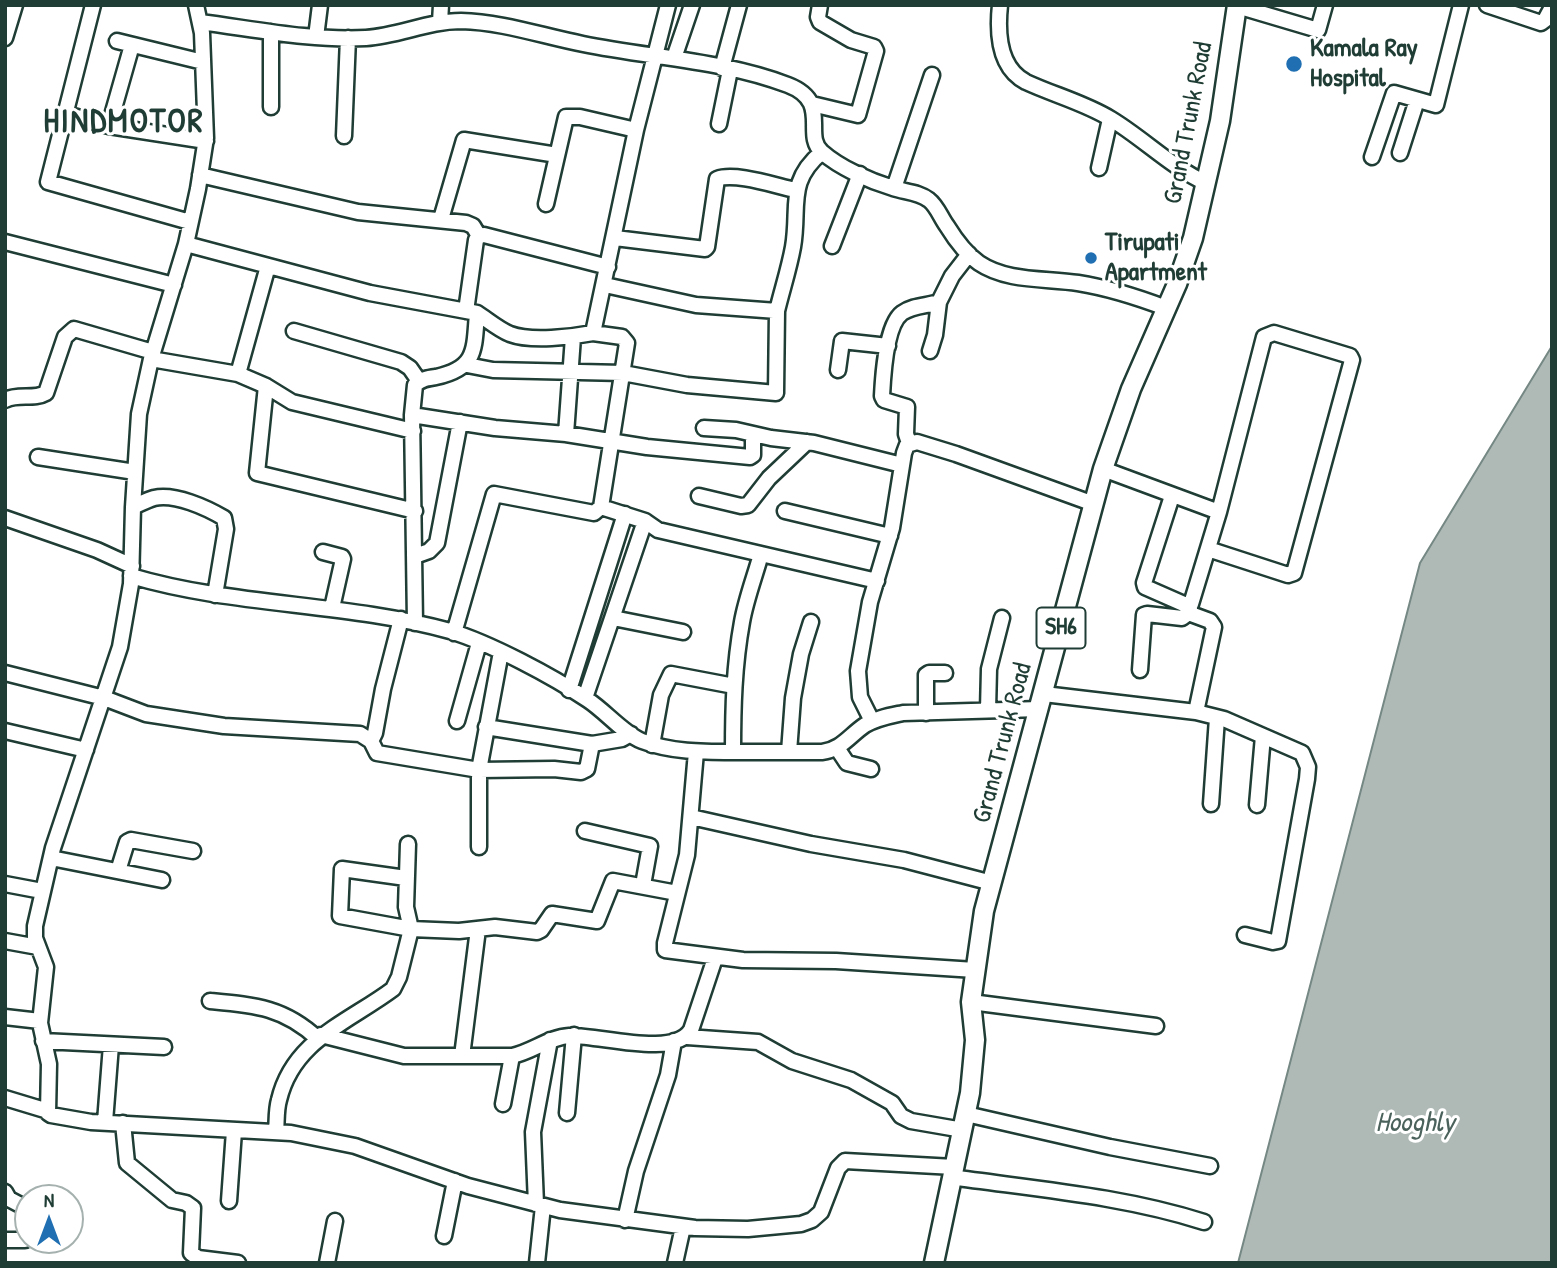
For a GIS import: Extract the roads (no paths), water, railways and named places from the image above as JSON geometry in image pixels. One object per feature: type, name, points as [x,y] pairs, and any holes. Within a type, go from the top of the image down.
[{"type":"main road","name":"Grand Trunk Road","points":[[934,1263],[964,1122],[975,1040],[971,1002],[984,911],[1103,470],[1131,388],[1187,258],[1220,121],[1237,6]]},
{"type":"street","points":[[5,38],[16,5]]},
{"type":"street","points":[[93,5],[48,182],[190,222]]},
{"type":"street","points":[[316,37],[320,5]]},
{"type":"street","points":[[440,22],[441,5]]},
{"type":"street","points":[[593,333],[636,130],[668,5]]},
{"type":"street","points":[[674,58],[692,5]]},
{"type":"street","points":[[719,124],[726,69],[739,5]]},
{"type":"street","points":[[812,104],[858,115],[876,51],[874,47],[854,41],[822,23],[818,17],[820,5]]},
{"type":"street","points":[[1000,5],[1002,50],[1007,65],[1015,75],[1111,119],[1145,141],[1179,169],[1206,183]]},
{"type":"street","points":[[1237,6],[1318,30],[1325,5]]},
{"type":"street","points":[[1372,157],[1394,93],[1436,105],[1461,5]]},
{"type":"street","points":[[1487,5],[1541,23],[1552,7]]},
{"type":"street","points":[[48,1111],[48,1064],[40,1021],[46,967],[35,938],[34,926],[51,858],[120,647],[132,571],[139,414],[152,356],[186,244],[205,141],[203,62],[195,10],[271,32],[316,37],[387,35],[440,22],[498,24],[586,45],[726,69],[796,88],[806,95],[812,104],[816,141],[821,152],[860,174],[919,195],[931,202],[948,229],[981,264],[1010,275],[1101,288],[1166,308]]},
{"type":"street","points":[[271,32],[271,107]]},
{"type":"street","points":[[344,136],[348,38]]},
{"type":"street","points":[[117,41],[203,62]]},
{"type":"street","points":[[109,126],[132,45]]},
{"type":"street","points":[[894,188],[932,75]]},
{"type":"street","points":[[1400,153],[1417,100]]},
{"type":"street","points":[[66,114],[109,126],[205,141]]},
{"type":"street","points":[[546,204],[565,119],[568,116],[636,130]]},
{"type":"street","points":[[1099,168],[1111,119]]},
{"type":"street","points":[[441,219],[464,140],[556,155]]},
{"type":"street","points":[[467,365],[493,370],[623,373],[687,385],[775,394],[778,311],[793,245],[796,190],[803,171],[821,152]]},
{"type":"street","points":[[831,246],[860,174]]},
{"type":"street","points":[[200,175],[358,212],[441,219],[471,225],[479,236]]},
{"type":"street","points":[[615,238],[705,249],[715,182],[719,178],[743,179],[796,190]]},
{"type":"street","points":[[371,741],[383,689],[408,621],[415,556],[412,415],[414,388],[419,381],[452,373],[467,365],[473,351],[476,240],[485,235],[608,267]]},
{"type":"street","points":[[5,242],[174,285]]},
{"type":"street","points":[[186,244],[370,293],[472,312],[516,335],[573,337],[593,333],[625,339],[627,344],[623,373],[601,507],[594,513],[493,495],[454,632]]},
{"type":"street","points":[[930,351],[939,302],[969,254]]},
{"type":"street","points":[[238,374],[268,266]]},
{"type":"street","points":[[604,285],[696,305],[778,311]]},
{"type":"street","points":[[872,721],[860,697],[858,671],[870,602],[890,536],[904,453],[909,443],[906,434],[907,407],[884,400],[882,396],[888,346],[893,325],[900,314],[939,302]]},
{"type":"street","points":[[5,400],[10,397],[42,396],[46,393],[65,337],[74,329],[152,356],[238,374],[266,386],[292,402],[413,431]]},
{"type":"street","points":[[294,331],[401,362],[410,368],[419,381]]},
{"type":"street","points":[[1140,670],[1144,615],[1182,618],[1189,608],[1219,512],[1264,337],[1274,333],[1350,356],[1352,360],[1294,573],[1288,575],[1208,549]]},
{"type":"street","points":[[566,434],[573,337]]},
{"type":"street","points":[[838,370],[843,340],[888,346]]},
{"type":"street","points":[[266,386],[257,473],[415,511]]},
{"type":"street","points":[[412,415],[750,457],[753,455],[754,434]]},
{"type":"street","points":[[415,556],[434,547],[439,536],[460,422]]},
{"type":"street","points":[[704,428],[807,442],[902,465]]},
{"type":"street","points":[[699,496],[741,506],[748,505],[769,478],[807,442]]},
{"type":"street","points":[[909,443],[917,442],[956,454],[1094,504]]},
{"type":"street","points":[[38,457],[135,472]]},
{"type":"street","points":[[1103,470],[1219,512]]},
{"type":"street","points":[[1172,496],[1144,583],[1145,587],[1186,605],[1210,621],[1214,627],[1196,712]]},
{"type":"street","points":[[133,507],[155,498],[172,499],[224,518],[226,529],[215,595]]},
{"type":"street","points":[[601,507],[645,521],[658,530],[877,581]]},
{"type":"street","points":[[785,511],[890,536]]},
{"type":"street","points":[[569,690],[625,514]]},
{"type":"street","points":[[5,518],[97,550],[158,584],[261,603],[332,608],[454,632],[501,652],[585,698],[631,734],[652,745],[696,752],[822,752],[837,748],[872,721],[882,717],[903,713],[988,710],[1042,702],[1196,712],[1217,718],[1302,753],[1308,767],[1278,941],[1245,935]]},
{"type":"street","points":[[585,698],[645,521]]},
{"type":"street","points":[[323,552],[343,559],[332,608]]},
{"type":"street","points":[[733,752],[734,686],[742,618],[761,554]]},
{"type":"street","points":[[613,618],[683,632]]},
{"type":"street","points":[[988,710],[989,669],[1002,618]]},
{"type":"street","points":[[789,752],[793,698],[811,622]]},
{"type":"street","points":[[457,720],[479,643]]},
{"type":"street","points":[[479,847],[479,770],[501,652]]},
{"type":"street","points":[[5,673],[104,698],[146,714],[224,726],[346,732],[363,735],[371,741],[377,753],[479,770],[584,772],[592,744]]},
{"type":"street","points":[[926,713],[926,676],[929,673],[945,673]]},
{"type":"street","points":[[652,745],[660,698],[671,674],[734,686]]},
{"type":"street","points":[[1211,804],[1217,718]]},
{"type":"street","points":[[486,727],[592,744],[622,739],[631,734]]},
{"type":"street","points":[[5,731],[86,750]]},
{"type":"street","points":[[1257,805],[1262,736]]},
{"type":"street","points":[[837,748],[847,763],[871,769]]},
{"type":"street","points":[[696,752],[687,855],[664,948],[715,958],[869,962],[975,970]]},
{"type":"street","points":[[691,817],[811,844],[904,860],[992,883]]},
{"type":"street","points":[[584,831],[650,846],[643,885]]},
{"type":"street","points":[[118,872],[127,842],[131,840],[193,851]]},
{"type":"street","points":[[275,1132],[279,1099],[296,1060],[319,1037],[393,989],[399,977],[411,929],[406,907],[408,844]]},
{"type":"street","points":[[51,858],[162,880]]},
{"type":"street","points":[[406,878],[342,869],[339,913],[343,917],[411,929],[500,928],[537,932],[552,914],[595,922],[600,917],[611,882],[643,885],[677,893]]},
{"type":"street","points":[[5,884],[42,891]]},
{"type":"street","points":[[462,1056],[478,929]]},
{"type":"street","points":[[5,942],[38,947]]},
{"type":"street","points":[[625,1220],[636,1171],[680,1039],[691,1030],[715,958]]},
{"type":"street","points":[[210,1001],[255,1005],[273,1010],[319,1037],[404,1056],[512,1056],[526,1053],[550,1040],[574,1035],[633,1043],[680,1039],[758,1042],[792,1061],[851,1080],[892,1103],[904,1118],[964,1122],[1210,1166]]},
{"type":"street","points":[[971,1002],[1156,1026]]},
{"type":"street","points":[[5,1017],[40,1021]]},
{"type":"street","points":[[567,1113],[574,1035]]},
{"type":"street","points":[[537,1263],[539,1205],[532,1157],[533,1132],[550,1040]]},
{"type":"street","points":[[43,1041],[164,1047]]},
{"type":"street","points":[[105,1122],[111,1045]]},
{"type":"street","points":[[503,1104],[512,1056]]},
{"type":"street","points":[[5,1098],[48,1111],[51,1115],[105,1122],[291,1133],[355,1146],[455,1181],[539,1205],[683,1227],[748,1229],[786,1226],[812,1220],[821,1212],[838,1168],[845,1161],[953,1172],[1137,1205],[1204,1222]]},
{"type":"street","points":[[123,1123],[127,1163],[172,1200],[186,1203],[193,1208],[191,1253],[198,1258],[232,1262]]},
{"type":"street","points":[[229,1200],[233,1130]]},
{"type":"street","points":[[444,1236],[455,1181]]},
{"type":"street","points":[[327,1263],[335,1221]]},
{"type":"street","points":[[675,1263],[683,1227]]},
{"type":"water","name":"Hooghly","points":[[1552,346],[1552,1263],[1238,1263],[1420,563]]},
{"type":"place","name":"Kamala Ray Hospital","points":[[1294,64]]},
{"type":"place","name":"Tirupati Apartment","points":[[1091,258]]},
{"type":"district","name":"HINDMOTOR","points":[[124,123]]}]
